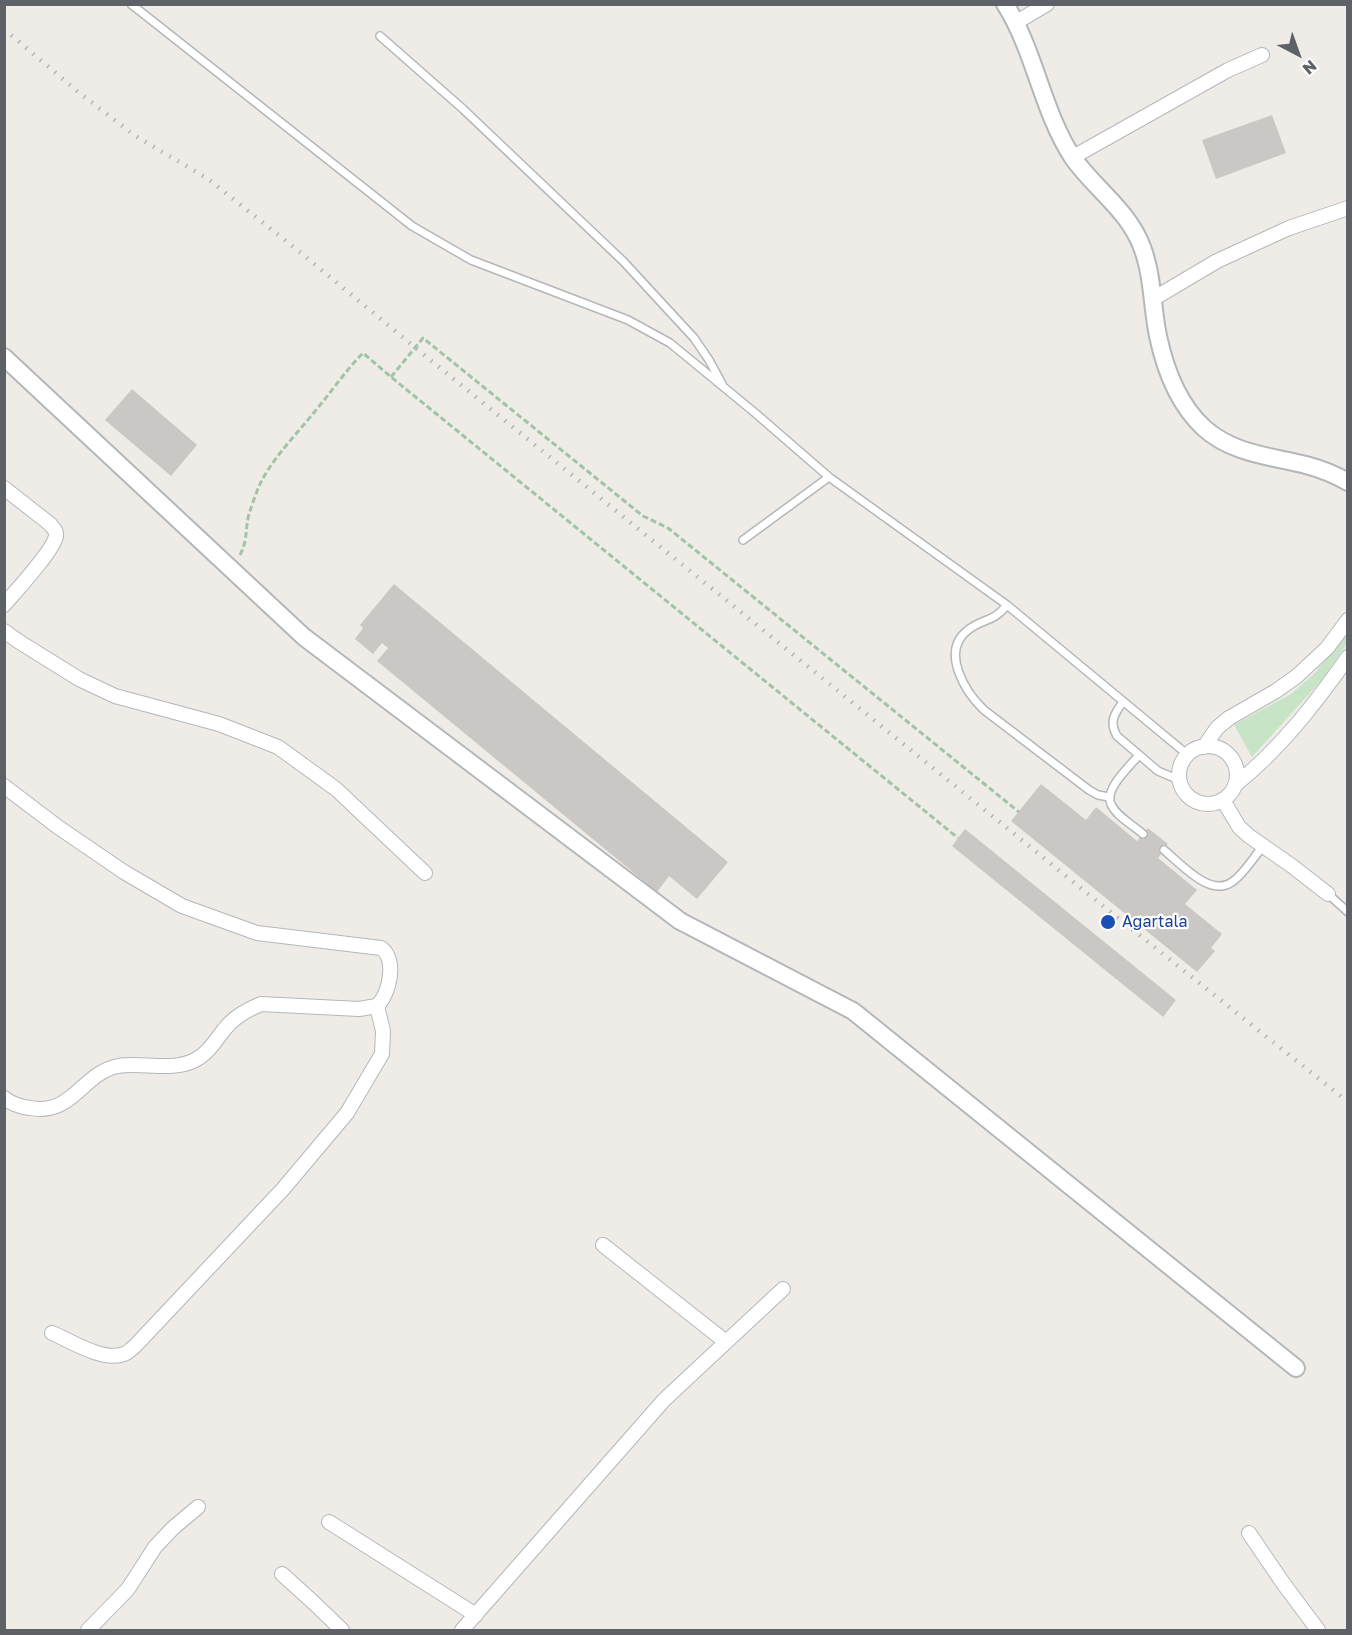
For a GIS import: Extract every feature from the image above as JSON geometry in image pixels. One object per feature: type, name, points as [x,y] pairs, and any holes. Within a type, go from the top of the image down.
[{"type":"street","points":[[1005,4],[1015,23],[1060,134],[1073,157],[1134,228],[1142,248],[1153,298],[1158,336],[1166,364],[1190,413],[1205,429],[1223,442],[1241,450],[1329,472],[1347,482]]},
{"type":"street","points":[[1015,23],[1047,4]]},
{"type":"street","points":[[1073,157],[1228,70],[1262,55]]},
{"type":"street","points":[[1153,298],[1217,261],[1289,228],[1347,208]]},
{"type":"street","points":[[4,357],[304,637],[680,921],[853,1011],[1296,1368]]},
{"type":"street","points":[[4,488],[51,524],[56,531],[53,544],[46,554],[4,605]]},
{"type":"street","points":[[1204,747],[1217,728],[1229,718],[1276,692],[1305,669],[1327,648],[1347,620]]},
{"type":"street","points":[[4,631],[79,679],[116,696],[219,724],[278,747],[336,789],[425,873]]},
{"type":"street","points":[[1235,785],[1237,775],[1235,765],[1230,757],[1214,747],[1195,749],[1182,762],[1179,780],[1188,796],[1204,804],[1223,800],[1235,785],[1282,743],[1314,704],[1347,657]]},
{"type":"street","points":[[4,786],[58,827],[124,872],[182,906],[257,933],[381,948],[387,953],[391,966],[386,995],[377,1006],[359,1009],[261,1004],[247,1009],[230,1023],[209,1050],[194,1061],[180,1065],[118,1066],[103,1071],[56,1108],[38,1110],[23,1107],[4,1098]]},
{"type":"street","points":[[1223,800],[1239,827],[1249,836],[1293,866],[1328,894]]},
{"type":"street","points":[[52,1333],[97,1353],[107,1355],[126,1354],[135,1346],[284,1189],[347,1113],[381,1054],[382,1031],[377,1006]]},
{"type":"street","points":[[603,1245],[726,1342]]},
{"type":"street","points":[[462,1630],[664,1400],[783,1290]]},
{"type":"street","points":[[88,1630],[128,1588],[155,1547],[198,1507]]},
{"type":"street","points":[[329,1522],[476,1615]]},
{"type":"street","points":[[1249,1533],[1318,1630]]},
{"type":"street","points":[[282,1574],[342,1630]]},
{"type":"lane","points":[[131,4],[412,226],[471,260],[628,320],[670,343],[829,477],[1007,605],[1188,755]]},
{"type":"lane","points":[[380,36],[463,109],[623,261],[694,338],[724,388]]},
{"type":"lane","points":[[743,540],[829,477]]},
{"type":"lane","points":[[1007,605],[993,619],[973,626],[959,640],[956,658],[960,679],[974,701],[984,711],[1089,790],[1109,797]]},
{"type":"lane","points":[[1124,702],[1115,712],[1112,721],[1113,729],[1126,745],[1158,771],[1179,780]]},
{"type":"lane","points":[[1139,755],[1116,782],[1109,797],[1111,805],[1143,834]]},
{"type":"lane","points":[[1164,850],[1204,883],[1223,886],[1238,877],[1263,846]]},
{"type":"lane","points":[[1328,894],[1347,912]]},
{"type":"path","points":[[391,377],[423,338],[644,516],[668,528],[1019,812]]},
{"type":"path","points":[[237,573],[238,557],[247,536],[249,516],[270,465],[363,353],[958,838]]},
{"type":"green space","points":[[1347,632],[1347,644],[1320,682],[1252,757],[1234,725],[1291,694],[1314,674]]},
{"type":"building","points":[[1272,115],[1286,153],[1216,179],[1202,140]]},
{"type":"building","points":[[132,389],[197,445],[171,476],[105,420]]},
{"type":"building","points":[[394,584],[728,862],[697,899],[669,876],[657,892],[377,661],[388,648],[382,643],[373,654],[355,639],[363,628],[360,625]]},
{"type":"building","points":[[1041,784],[1086,820],[1096,807],[1137,841],[1148,828],[1168,844],[1158,858],[1197,890],[1185,904],[1222,934],[1211,948],[1215,951],[1197,972],[1011,821]]},
{"type":"building","points":[[965,829],[1176,1000],[1163,1017],[952,846]]},
{"type":"railway","points":[[4,29],[77,91],[134,135],[208,179],[301,253],[1103,906],[1348,1102]]},
{"type":"place","name":"Agartala","points":[[1108,922]]}]
